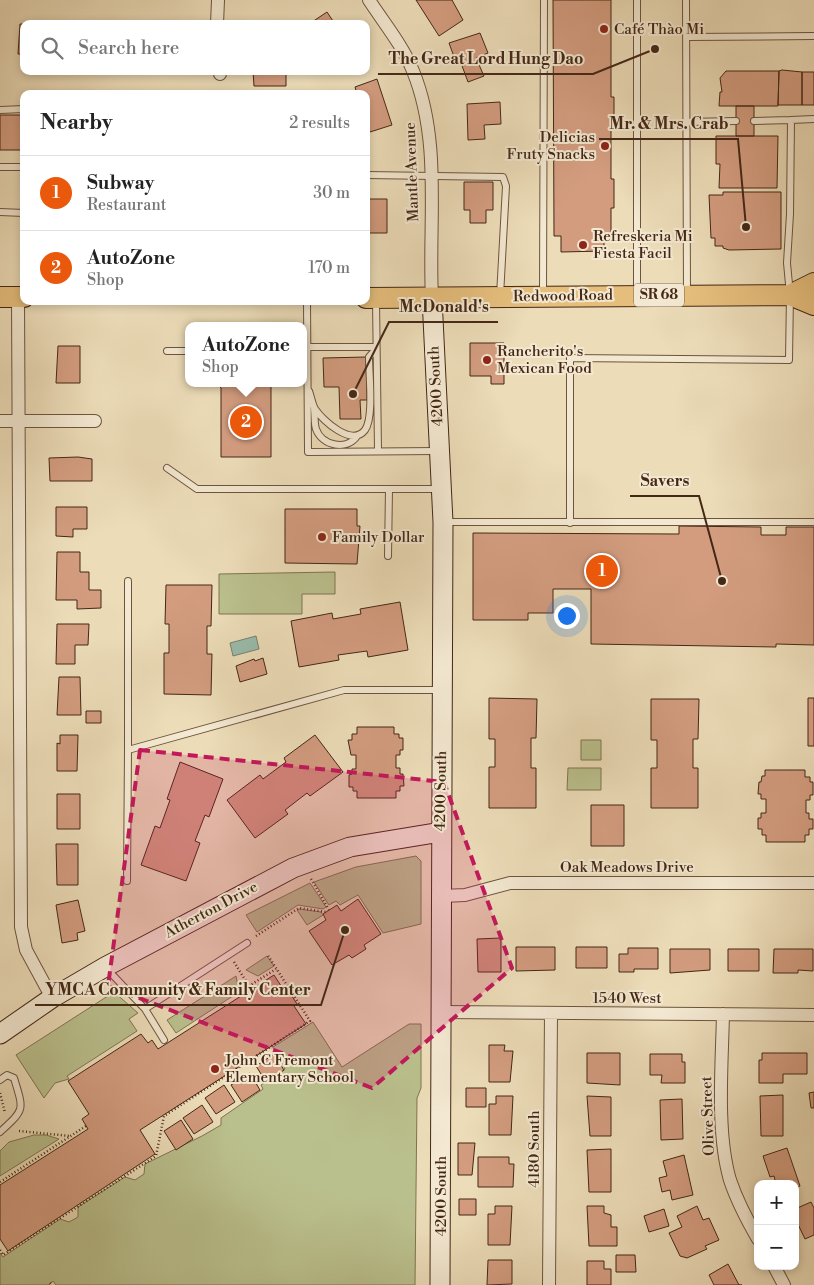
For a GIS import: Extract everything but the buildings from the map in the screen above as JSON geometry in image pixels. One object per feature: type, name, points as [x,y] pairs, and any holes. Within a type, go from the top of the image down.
[{"type":"main road","name":"Redwood Road","points":[[790,295],[814,284]]},
{"type":"main road","name":"Redwood Road","points":[[371,298],[790,295],[814,305]]},
{"type":"street","points":[[217,20],[218,0]]},
{"type":"street","name":"Mantle Avenue","points":[[368,0],[412,69],[426,111],[429,135],[432,298]]},
{"type":"street","points":[[14,297],[19,421],[21,927],[26,950],[52,998]]},
{"type":"street","name":"4200 South","points":[[432,298],[443,522],[440,1285]]},
{"type":"street","points":[[0,421],[95,421]]},
{"type":"street","name":"Atherton Drive","points":[[0,1034],[52,998],[105,967],[275,876],[313,859],[350,847],[441,832]]},
{"type":"street","name":"Oak Meadows Drive","points":[[442,896],[465,895],[510,883],[814,883]]},
{"type":"street","name":"1540 West","points":[[441,1012],[814,1015]]},
{"type":"street","name":"4180 South","points":[[549,1285],[551,1013]]},
{"type":"street","name":"Olive Street","points":[[723,1014],[722,1130],[725,1154],[736,1198],[754,1232]]},
{"type":"street","points":[[776,1270],[784,1285]]},
{"type":"lane","points":[[543,297],[544,0]]},
{"type":"lane","points":[[637,0],[637,295]]},
{"type":"lane","points":[[686,0],[687,295]]},
{"type":"lane","points":[[686,37],[814,36]]},
{"type":"lane","points":[[0,110],[20,110]]},
{"type":"lane","points":[[754,121],[814,118]]},
{"type":"lane","points":[[570,523],[570,358],[789,360],[790,295],[787,263],[790,214],[791,120]]},
{"type":"lane","points":[[686,122],[736,121]]},
{"type":"lane","points":[[0,167],[20,167]]},
{"type":"lane","points":[[370,175],[499,176],[506,182],[500,297]]},
{"type":"lane","points":[[0,212],[20,213]]},
{"type":"lane","points":[[371,298],[376,348],[378,450]]},
{"type":"lane","points":[[307,305],[308,452],[440,451]]},
{"type":"lane","points":[[307,347],[376,348]]},
{"type":"lane","points":[[307,382],[314,409],[316,430],[326,442],[336,445],[353,442],[365,430],[369,415],[369,358],[376,348]]},
{"type":"lane","points":[[167,351],[185,351]]},
{"type":"lane","points":[[314,409],[342,433],[349,437],[357,436]]},
{"type":"lane","points":[[167,468],[197,489],[442,489]]},
{"type":"lane","points":[[388,556],[389,489]]},
{"type":"lane","points":[[443,522],[814,522]]},
{"type":"lane","points":[[127,881],[128,581]]},
{"type":"lane","points":[[128,750],[344,690],[442,690]]},
{"type":"lane","points":[[145,1009],[246,943]]},
{"type":"lane","points":[[105,967],[145,1009],[164,1040]]},
{"type":"lane","points":[[0,1080],[8,1075],[14,1078],[22,1104],[18,1115],[0,1132]]},
{"type":"path","points":[[256,936],[299,908],[328,911],[308,876]]},
{"type":"path","points":[[0,1250],[3,1255],[156,1156],[164,1116],[310,1021],[267,954]]},
{"type":"path","points":[[240,971],[249,986],[276,969]]},
{"type":"path","points":[[0,1094],[6,1116]]},
{"type":"path","points":[[0,1182],[86,1126]]},
{"type":"path","points":[[19,1131],[71,1136]]},
{"type":"highlighted area","points":[[140,750],[444,782],[512,968],[372,1088],[108,986]]},
{"type":"green space","points":[[335,572],[335,594],[302,594],[302,614],[219,614],[219,574]]},
{"type":"green space","points":[[581,740],[601,740],[601,760],[581,760]]},
{"type":"green space","points":[[568,768],[601,768],[601,790],[567,790]]},
{"type":"green space","points":[[416,856],[421,861],[421,924],[383,933],[358,895],[340,905],[336,901],[329,905],[314,882],[356,867]]},
{"type":"green space","points":[[310,883],[326,907],[323,909],[298,905],[257,932],[246,915]]},
{"type":"green space","points":[[297,910],[321,912],[323,915],[307,925]]},
{"type":"green space","points":[[267,956],[274,966],[258,976],[246,970]]},
{"type":"green space","points":[[236,976],[239,992],[176,1033],[167,1020]]},
{"type":"green space","points":[[114,992],[138,1013],[129,1019],[137,1031],[67,1076],[69,1079],[55,1083],[44,1098],[16,1055]]},
{"type":"green space","points":[[313,1022],[342,1067],[409,1024],[421,1024],[421,1088],[417,1098],[415,1285],[56,1285],[53,1281],[49,1285],[0,1285],[0,1253],[3,1257],[60,1219],[69,1222],[78,1217],[78,1207],[125,1177],[135,1180],[144,1174],[145,1164],[221,1125],[221,1118],[263,1089],[261,1085],[285,1069],[273,1047]]},
{"type":"green space","points":[[34,1135],[46,1135],[59,1139],[0,1176],[0,1151],[9,1142]]},
{"type":"shaded area","points":[[256,636],[259,649],[233,656],[230,643]]},
{"type":"place","name":"Café Thào Mi","points":[[604,29]]},
{"type":"place","name":"The Great Lord Hung Dao","points":[[655,49]]},
{"type":"place","name":"Delicias Fruty Snacks","points":[[605,146]]},
{"type":"place","name":"Mr. & Mrs. Crab","points":[[746,227]]},
{"type":"place","name":"Refreskeria Mi Fiesta Facil","points":[[583,245]]},
{"type":"place","name":"Rancherito's Mexican Food","points":[[487,360]]},
{"type":"place","name":"McDonald's","points":[[353,394]]},
{"type":"place","name":"AutoZone","points":[[246,422]]},
{"type":"place","name":"Family Dollar","points":[[322,537]]},
{"type":"place","name":"Subway","points":[[602,571]]},
{"type":"place","name":"Savers","points":[[722,581]]},
{"type":"place","name":"YMCA Community & Family Center","points":[[345,930]]},
{"type":"place","name":"John C Fremont Elementary School","points":[[215,1069]]}]
